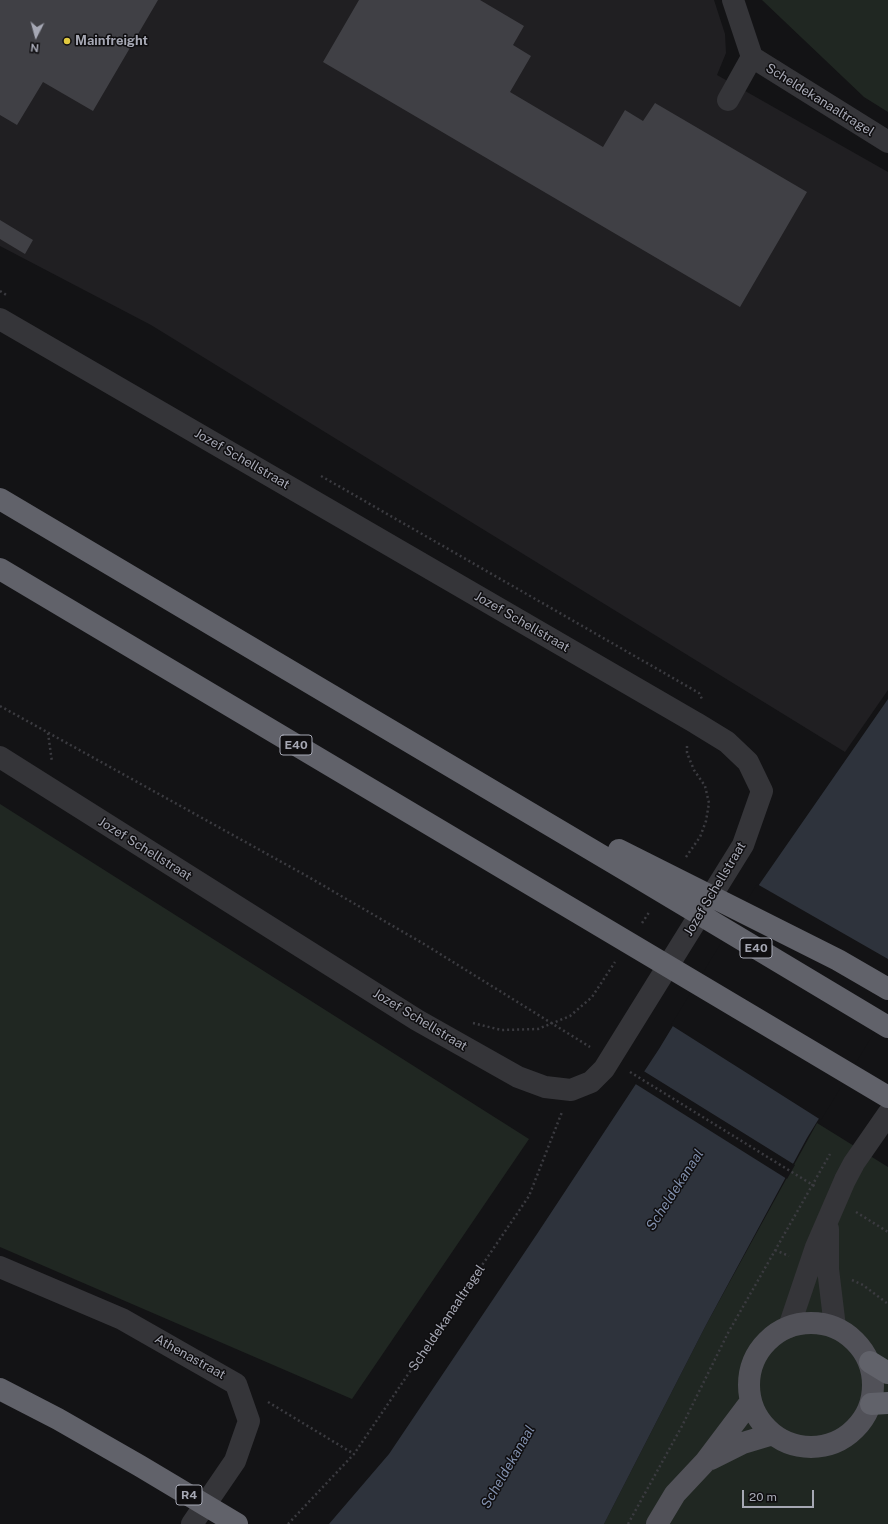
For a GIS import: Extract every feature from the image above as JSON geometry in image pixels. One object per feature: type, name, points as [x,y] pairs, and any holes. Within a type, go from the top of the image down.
[{"type":"highway","name":"E40","points":[[0,499],[493,791],[628,863],[888,1027]]},
{"type":"highway","name":"E40","points":[[0,569],[888,1097]]},
{"type":"highway","points":[[628,863],[838,960],[888,989]]},
{"type":"highway","name":"R4","points":[[0,1389],[58,1419],[237,1524]]},
{"type":"main road","points":[[812,1323],[836,1327],[850,1336],[879,1367],[874,1383],[880,1404],[848,1436],[830,1445],[810,1448],[790,1444],[773,1434],[759,1420],[751,1401],[749,1387],[750,1372],[756,1357],[764,1344],[775,1334],[789,1327],[812,1323]]},
{"type":"main road","points":[[657,1524],[675,1494],[705,1462],[751,1401]]},
{"type":"main road","points":[[705,1462],[743,1443],[773,1434]]},
{"type":"street","points":[[728,100],[752,57],[733,0]]},
{"type":"street","name":"Scheldekanaaltragel","points":[[752,57],[888,142]]},
{"type":"street","name":"Jozef Schellstraat","points":[[0,319],[696,723],[726,742],[748,762],[762,790],[743,845],[604,1069],[592,1082],[571,1090],[545,1087],[518,1077],[417,1020],[0,757]]},
{"type":"street","points":[[789,1327],[816,1247],[854,1163],[888,1114]]},
{"type":"street","points":[[828,1220],[828,1269],[836,1327]]},
{"type":"street","name":"Athenastraat","points":[[0,1267],[122,1319],[236,1384],[249,1421],[235,1461],[192,1524]]},
{"type":"path","points":[[0,706],[305,875],[424,944],[592,1048]]},
{"type":"path","points":[[626,1069],[821,1190]]},
{"type":"path","name":"Scheldekanaaltragel","points":[[288,1524],[354,1454],[529,1196],[571,1090]]},
{"type":"path","points":[[854,1211],[888,1232]]},
{"type":"path","points":[[628,1524],[682,1426],[728,1333],[775,1250]]},
{"type":"path","points":[[846,1276],[863,1285],[888,1304]]},
{"type":"path","points":[[236,1384],[354,1454]]},
{"type":"shaded area","points":[[0,0],[714,0],[725,34],[726,53],[717,75],[888,172],[888,690],[845,752],[151,325],[0,246]]},
{"type":"shaded area","points":[[762,0],[888,0],[888,112],[864,97]]},
{"type":"shaded area","points":[[0,804],[529,1139],[352,1399],[0,1247]]},
{"type":"shaded area","points":[[817,1123],[888,1167],[888,1524],[604,1524],[706,1325]]},
{"type":"water","name":"Scheldekanaal","points":[[888,699],[888,1006],[807,1138],[706,1325],[604,1524],[329,1524],[389,1454],[659,1049],[754,892]]},
{"type":"pier","points":[[757,884],[888,959],[888,1010],[821,1120],[671,1025]]},
{"type":"pier","points":[[642,1070],[795,1165],[787,1179],[634,1083]]},
{"type":"building","name":"Mainfreight","points":[[0,0],[158,0],[93,111],[43,82],[17,125],[0,115]]},
{"type":"building","points":[[359,0],[480,0],[524,26],[513,45],[531,56],[510,92],[603,147],[625,110],[643,121],[655,103],[807,192],[740,307],[323,62]]},
{"type":"building","points":[[0,220],[33,240],[25,254],[0,239]]},
{"type":"place","name":"Mainfreight","points":[[67,41]]}]
